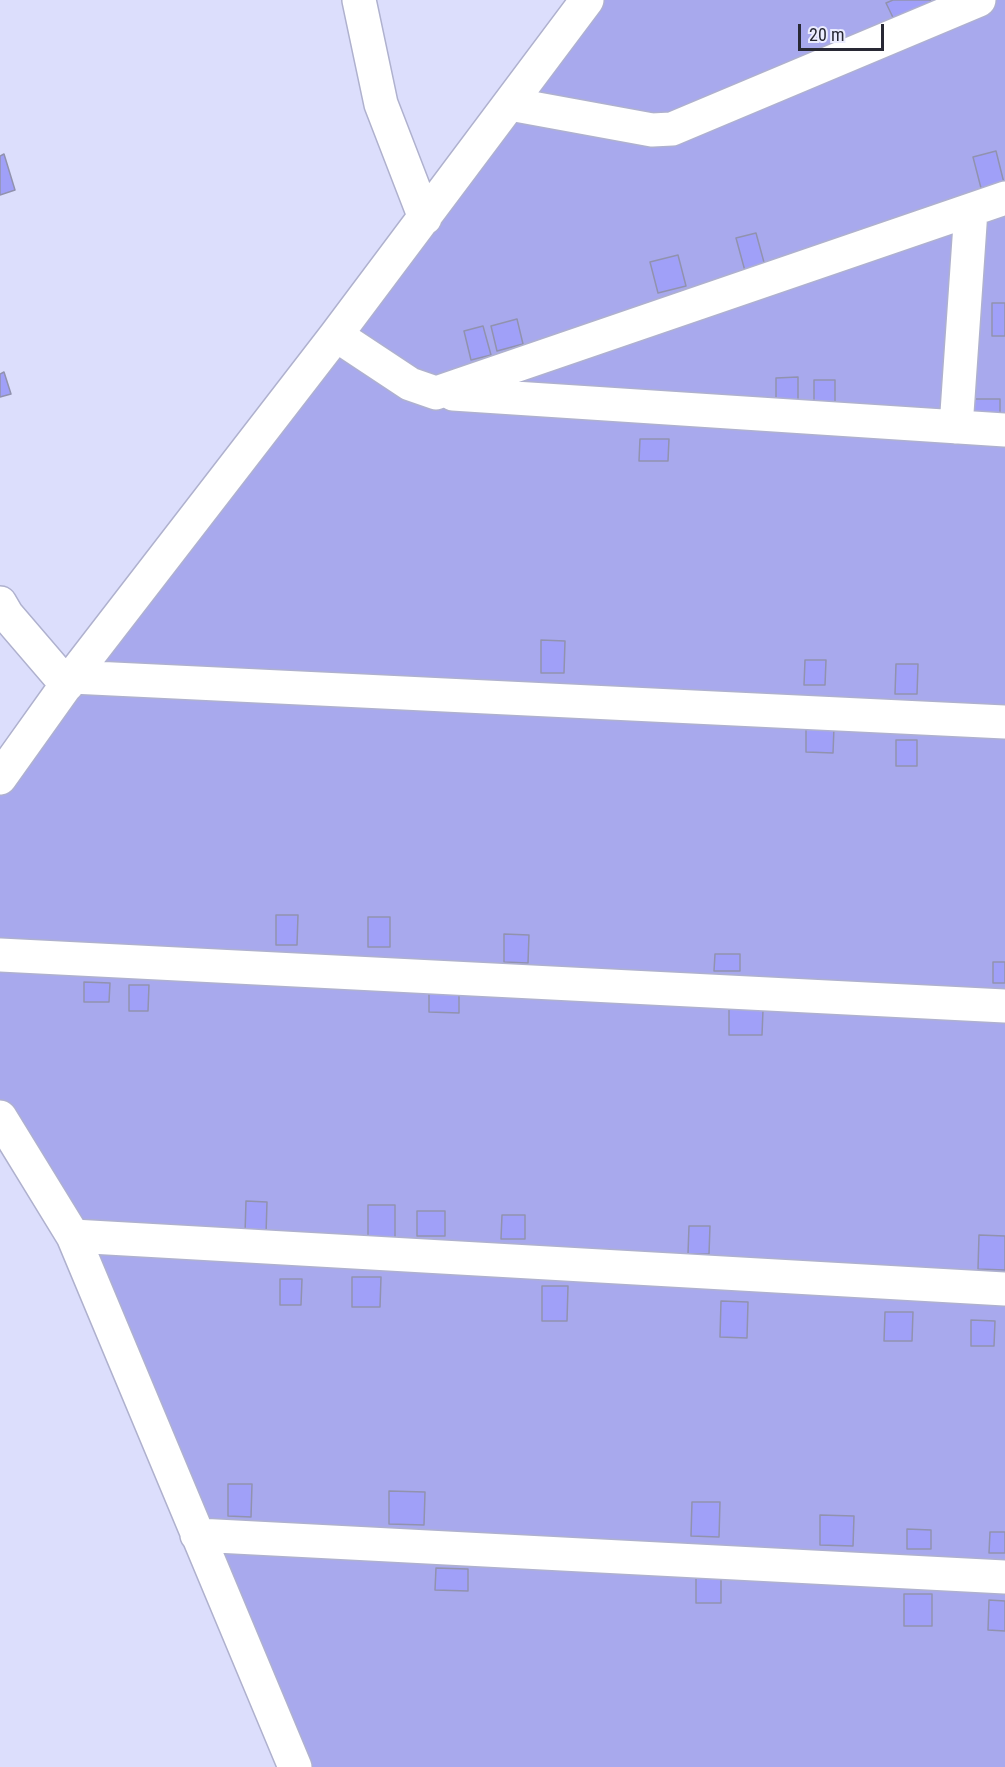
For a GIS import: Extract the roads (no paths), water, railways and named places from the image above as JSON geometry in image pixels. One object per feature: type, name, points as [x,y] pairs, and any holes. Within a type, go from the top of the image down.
[{"type":"street","points":[[359,0],[381,104],[425,218]]},
{"type":"street","points":[[0,778],[69,681],[425,218],[587,0]]},
{"type":"street","points":[[510,104],[652,130],[672,129],[979,0]]},
{"type":"street","points":[[436,393],[1005,198]]},
{"type":"street","points":[[956,427],[971,210]]},
{"type":"street","points":[[336,335],[410,384],[436,393],[1005,430]]},
{"type":"street","points":[[0,603],[7,615],[69,681],[1005,722]]},
{"type":"street","points":[[0,955],[1005,1006]]},
{"type":"street","points":[[0,1117],[73,1236],[296,1767]]},
{"type":"street","points":[[73,1236],[1005,1289]]},
{"type":"street","points":[[197,1535],[1005,1577]]}]
